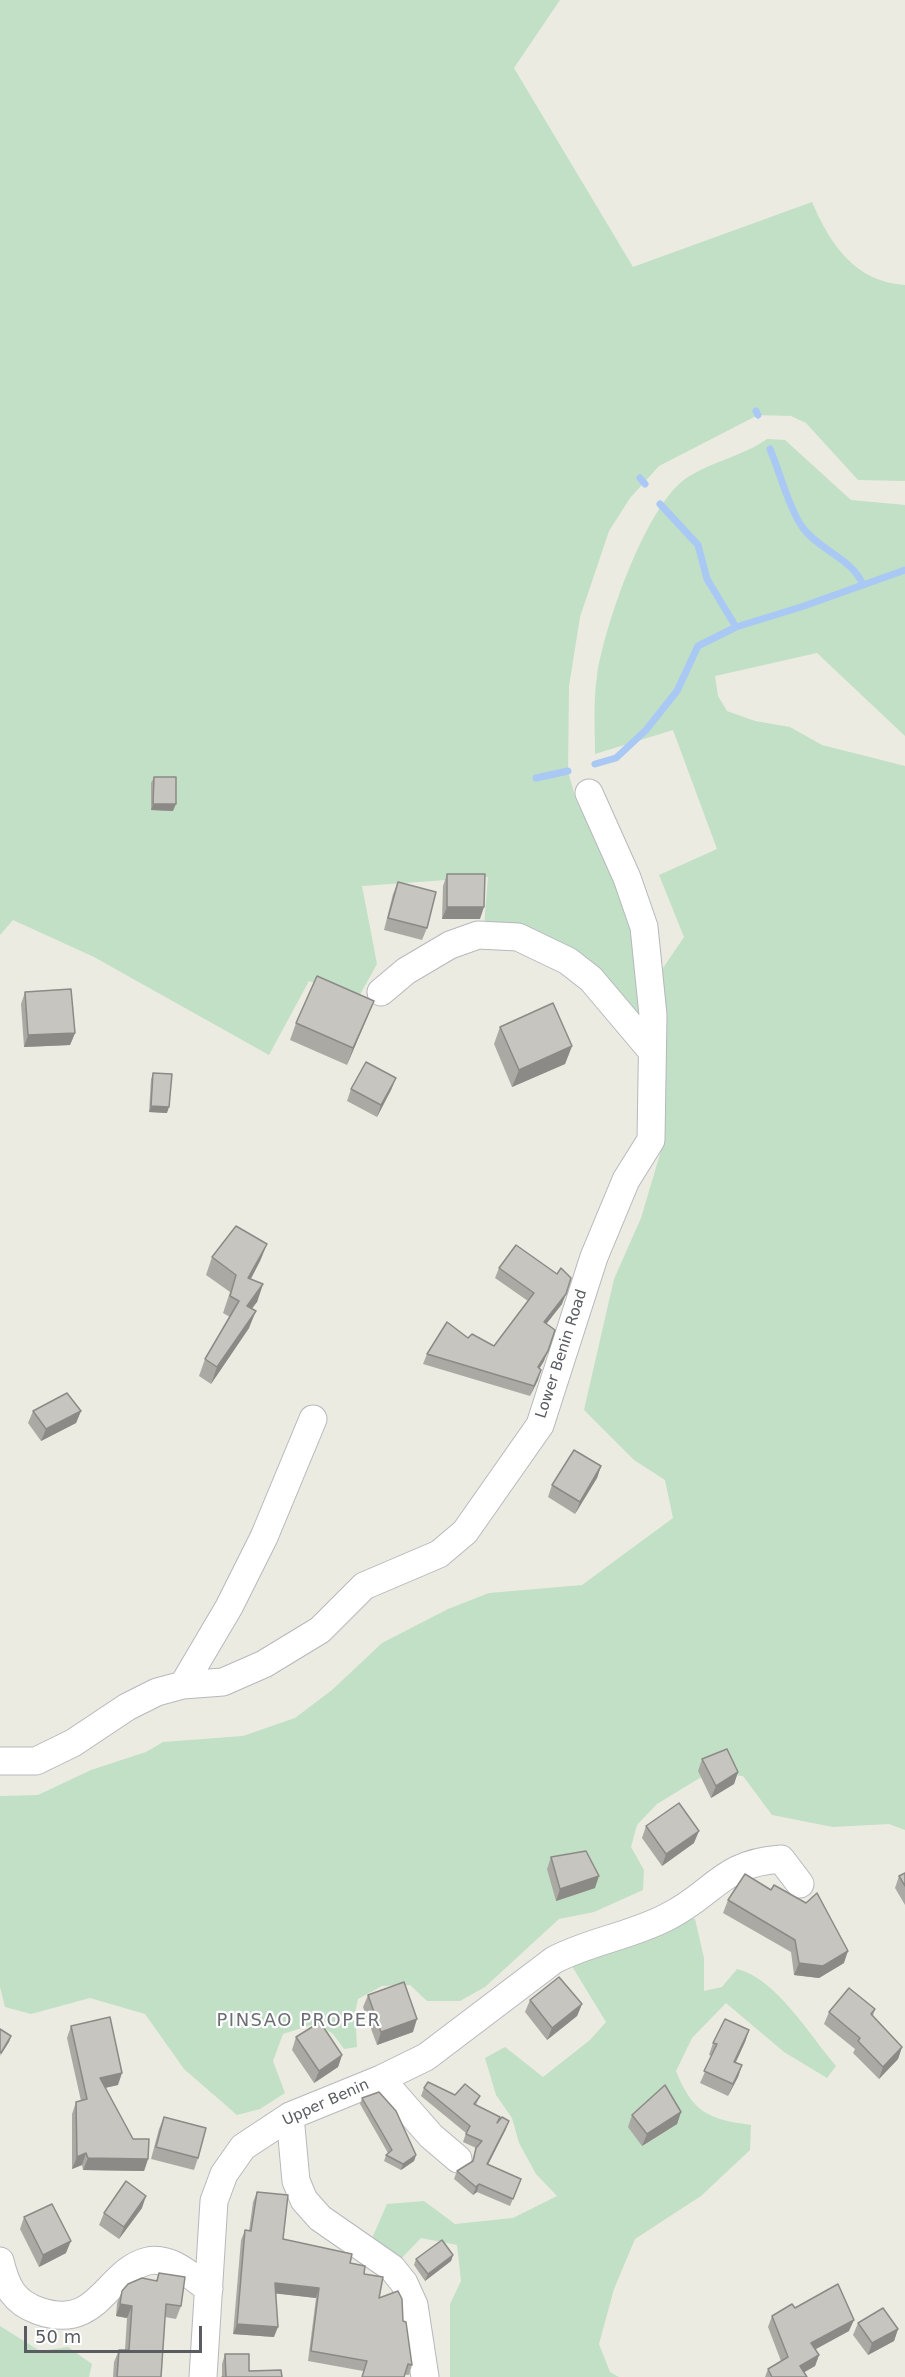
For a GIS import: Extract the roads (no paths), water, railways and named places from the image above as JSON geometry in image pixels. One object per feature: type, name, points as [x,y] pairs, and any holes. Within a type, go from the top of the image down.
[{"type":"street","name":"Lower Benin Road","points":[[0,1761],[36,1761],[73,1743],[127,1707],[157,1692],[183,1685],[223,1682],[264,1664],[320,1630],[364,1586],[439,1554],[465,1532],[540,1425],[594,1257],[626,1180],[651,1140],[654,1093],[651,1050],[653,1015],[644,927],[627,878],[589,792]]},
{"type":"street","points":[[381,992],[406,971],[450,945],[478,935],[518,936],[568,961],[591,979],[651,1050]]},
{"type":"street","points":[[183,1685],[229,1606],[264,1537],[313,1419]]},
{"type":"street","name":"Upper Benin","points":[[203,2377],[213,2201],[224,2174],[243,2147],[290,2116],[381,2079],[426,2057],[554,1959],[577,1948],[669,1917],[729,1872],[755,1861],[781,1859],[800,1884]]},
{"type":"street","points":[[381,2079],[431,2136],[458,2159]]},
{"type":"street","points":[[290,2116],[296,2181],[304,2200],[320,2218],[392,2268],[404,2283],[414,2306],[425,2377]]},
{"type":"street","points":[[0,2261],[5,2283],[14,2298],[26,2306],[54,2316],[85,2310],[134,2267],[150,2261],[168,2262],[209,2289]]},
{"type":"waterway","points":[[756,411],[758,415]]},
{"type":"waterway","points":[[770,449],[798,521],[818,543],[844,561],[863,585]]},
{"type":"waterway","points":[[640,478],[645,484]]},
{"type":"waterway","points":[[660,504],[698,545],[707,579],[736,627]]},
{"type":"waterway","points":[[595,764],[616,758],[646,730],[677,691],[698,646],[736,627],[801,607],[905,570]]},
{"type":"waterway","points":[[536,778],[568,771]]},
{"type":"district","name":"PINSAO PROPER","points":[[299,2021]]}]
